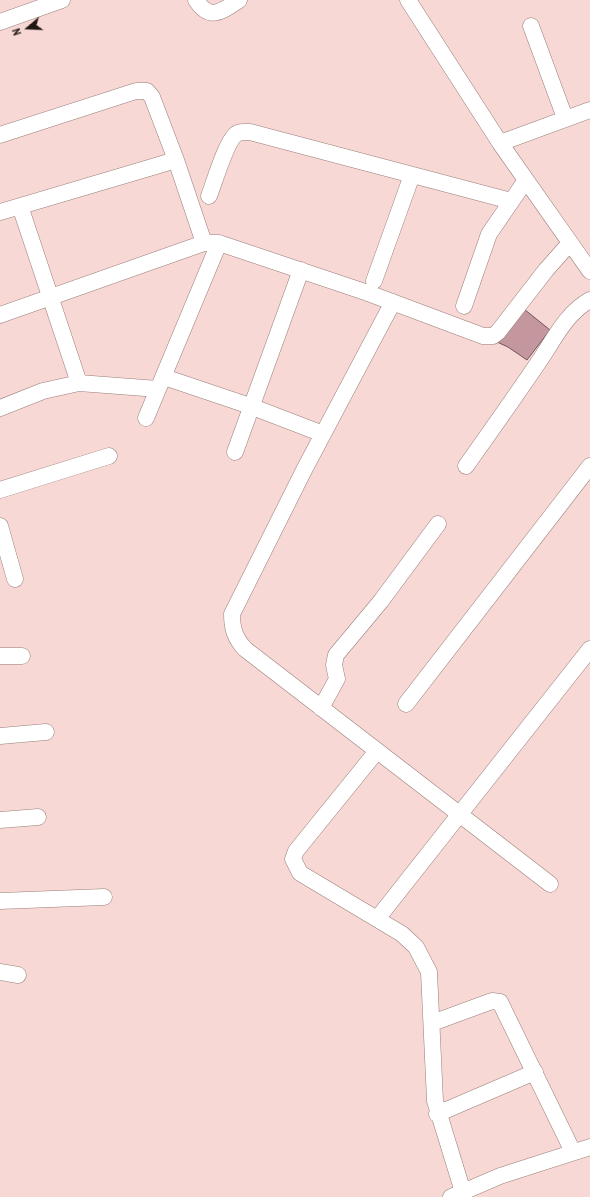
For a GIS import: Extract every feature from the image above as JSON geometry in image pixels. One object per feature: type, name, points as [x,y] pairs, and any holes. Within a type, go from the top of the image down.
[{"type":"street","points":[[0,22],[62,0]]},
{"type":"street","points":[[196,0],[202,9],[208,13],[222,11],[239,0]]},
{"type":"street","points":[[408,0],[500,143],[590,271]]},
{"type":"street","points":[[531,26],[565,118]]},
{"type":"street","points":[[0,135],[142,90],[147,91],[152,97],[176,160],[212,243],[161,383],[146,418]]},
{"type":"street","points":[[500,143],[590,110]]},
{"type":"street","points":[[209,196],[229,144],[235,135],[241,132],[250,132],[511,201]]},
{"type":"street","points":[[0,212],[176,160]]},
{"type":"street","points":[[374,281],[412,175]]},
{"type":"street","points":[[464,306],[489,234],[526,180]]},
{"type":"street","points":[[20,206],[49,296],[80,383]]},
{"type":"street","points":[[0,315],[49,296],[212,243],[301,270],[393,302],[483,336],[493,336],[498,332],[546,270],[570,243]]},
{"type":"street","points":[[235,452],[250,406],[301,270]]},
{"type":"street","points":[[466,466],[572,313],[590,300]]},
{"type":"street","points":[[393,302],[323,434],[232,614],[232,628],[237,640],[245,649],[550,884]]},
{"type":"street","points":[[0,408],[43,391],[80,383],[161,383],[250,406],[323,434]]},
{"type":"street","points":[[0,490],[108,456]]},
{"type":"street","points":[[406,704],[590,466]]},
{"type":"street","points":[[321,708],[337,679],[334,665],[336,655],[381,601],[438,524]]},
{"type":"street","points":[[0,526],[15,579]]},
{"type":"street","points":[[377,919],[458,814],[590,649]]},
{"type":"street","points":[[0,656],[22,656]]},
{"type":"street","points":[[0,736],[46,732]]},
{"type":"street","points":[[377,751],[296,851],[293,859],[300,873],[402,934],[416,947],[422,957],[429,972],[433,1084],[437,1114],[457,1194],[500,1176],[590,1147]]},
{"type":"street","points":[[0,820],[38,818]]},
{"type":"street","points":[[0,901],[104,897]]},
{"type":"street","points":[[0,972],[18,975]]},
{"type":"street","points":[[432,1023],[492,1001],[500,1002],[573,1152]]},
{"type":"street","points":[[437,1114],[535,1072]]},
{"type":"building","points":[[519,305],[550,330],[527,360],[508,347],[497,342]]}]
